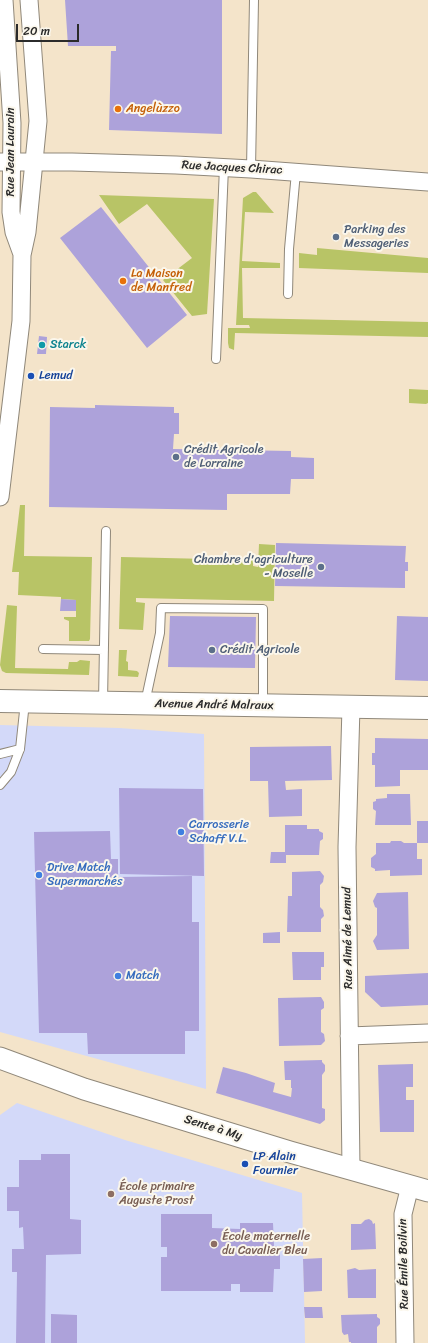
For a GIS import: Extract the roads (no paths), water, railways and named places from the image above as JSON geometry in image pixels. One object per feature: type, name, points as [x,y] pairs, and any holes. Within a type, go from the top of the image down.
[{"type":"main road","name":"Avenue André Malraux","points":[[0,701],[428,708]]},
{"type":"street","name":"Rue Jean Laurain","points":[[4,0],[12,123],[6,162],[14,232],[22,255]]},
{"type":"street","name":"Rue Jean Laurain","points":[[0,497],[21,321],[22,255],[27,232],[38,122],[29,0]]},
{"type":"street","name":"Rue Jacques Chirac","points":[[6,162],[224,167],[428,182]]},
{"type":"street","name":"Rue Aimé de Lemud","points":[[351,707],[347,847],[351,1169]]},
{"type":"street","points":[[349,1036],[428,1033]]},
{"type":"street","name":"Sente à My","points":[[0,1058],[84,1089],[419,1188]]},
{"type":"street","name":"Rue Émile Boilvin","points":[[405,1343],[403,1214],[419,1188]]},
{"type":"lane","points":[[252,169],[254,0]]},
{"type":"lane","points":[[216,359],[224,167]]},
{"type":"lane","points":[[288,294],[289,249],[296,172]]},
{"type":"lane","points":[[103,702],[106,531]]},
{"type":"lane","points":[[144,704],[160,633],[161,608],[263,610],[263,705]]},
{"type":"lane","points":[[43,649],[104,650]]},
{"type":"lane","points":[[0,785],[10,772],[20,749],[25,702]]},
{"type":"lane","points":[[0,754],[20,749]]},
{"type":"place","name":"Angelùzzo","points":[[118,109]]},
{"type":"place","name":"Parking des Messageries","points":[[336,237]]},
{"type":"place","name":"La Maison de Manfred","points":[[123,281]]},
{"type":"place","name":"Starck","points":[[42,345]]},
{"type":"place","name":"Lemud","points":[[31,376]]},
{"type":"place","name":"Crédit Agricole de Lorraine","points":[[176,457]]},
{"type":"place","name":"Chambre d'agriculture - Moselle","points":[[321,567]]},
{"type":"place","name":"Crédit Agricole","points":[[212,650]]},
{"type":"place","name":"Carrosserie Schaff V.L.","points":[[181,832]]},
{"type":"place","name":"Drive Match Supermarchés","points":[[39,875]]},
{"type":"place","name":"Match","points":[[118,976]]},
{"type":"place","name":"LP Alain Fournier","points":[[245,1164]]},
{"type":"place","name":"École primaire Auguste Prost","points":[[111,1194]]},
{"type":"place","name":"École maternelle du Cavalier Bleu","points":[[214,1244]]}]
